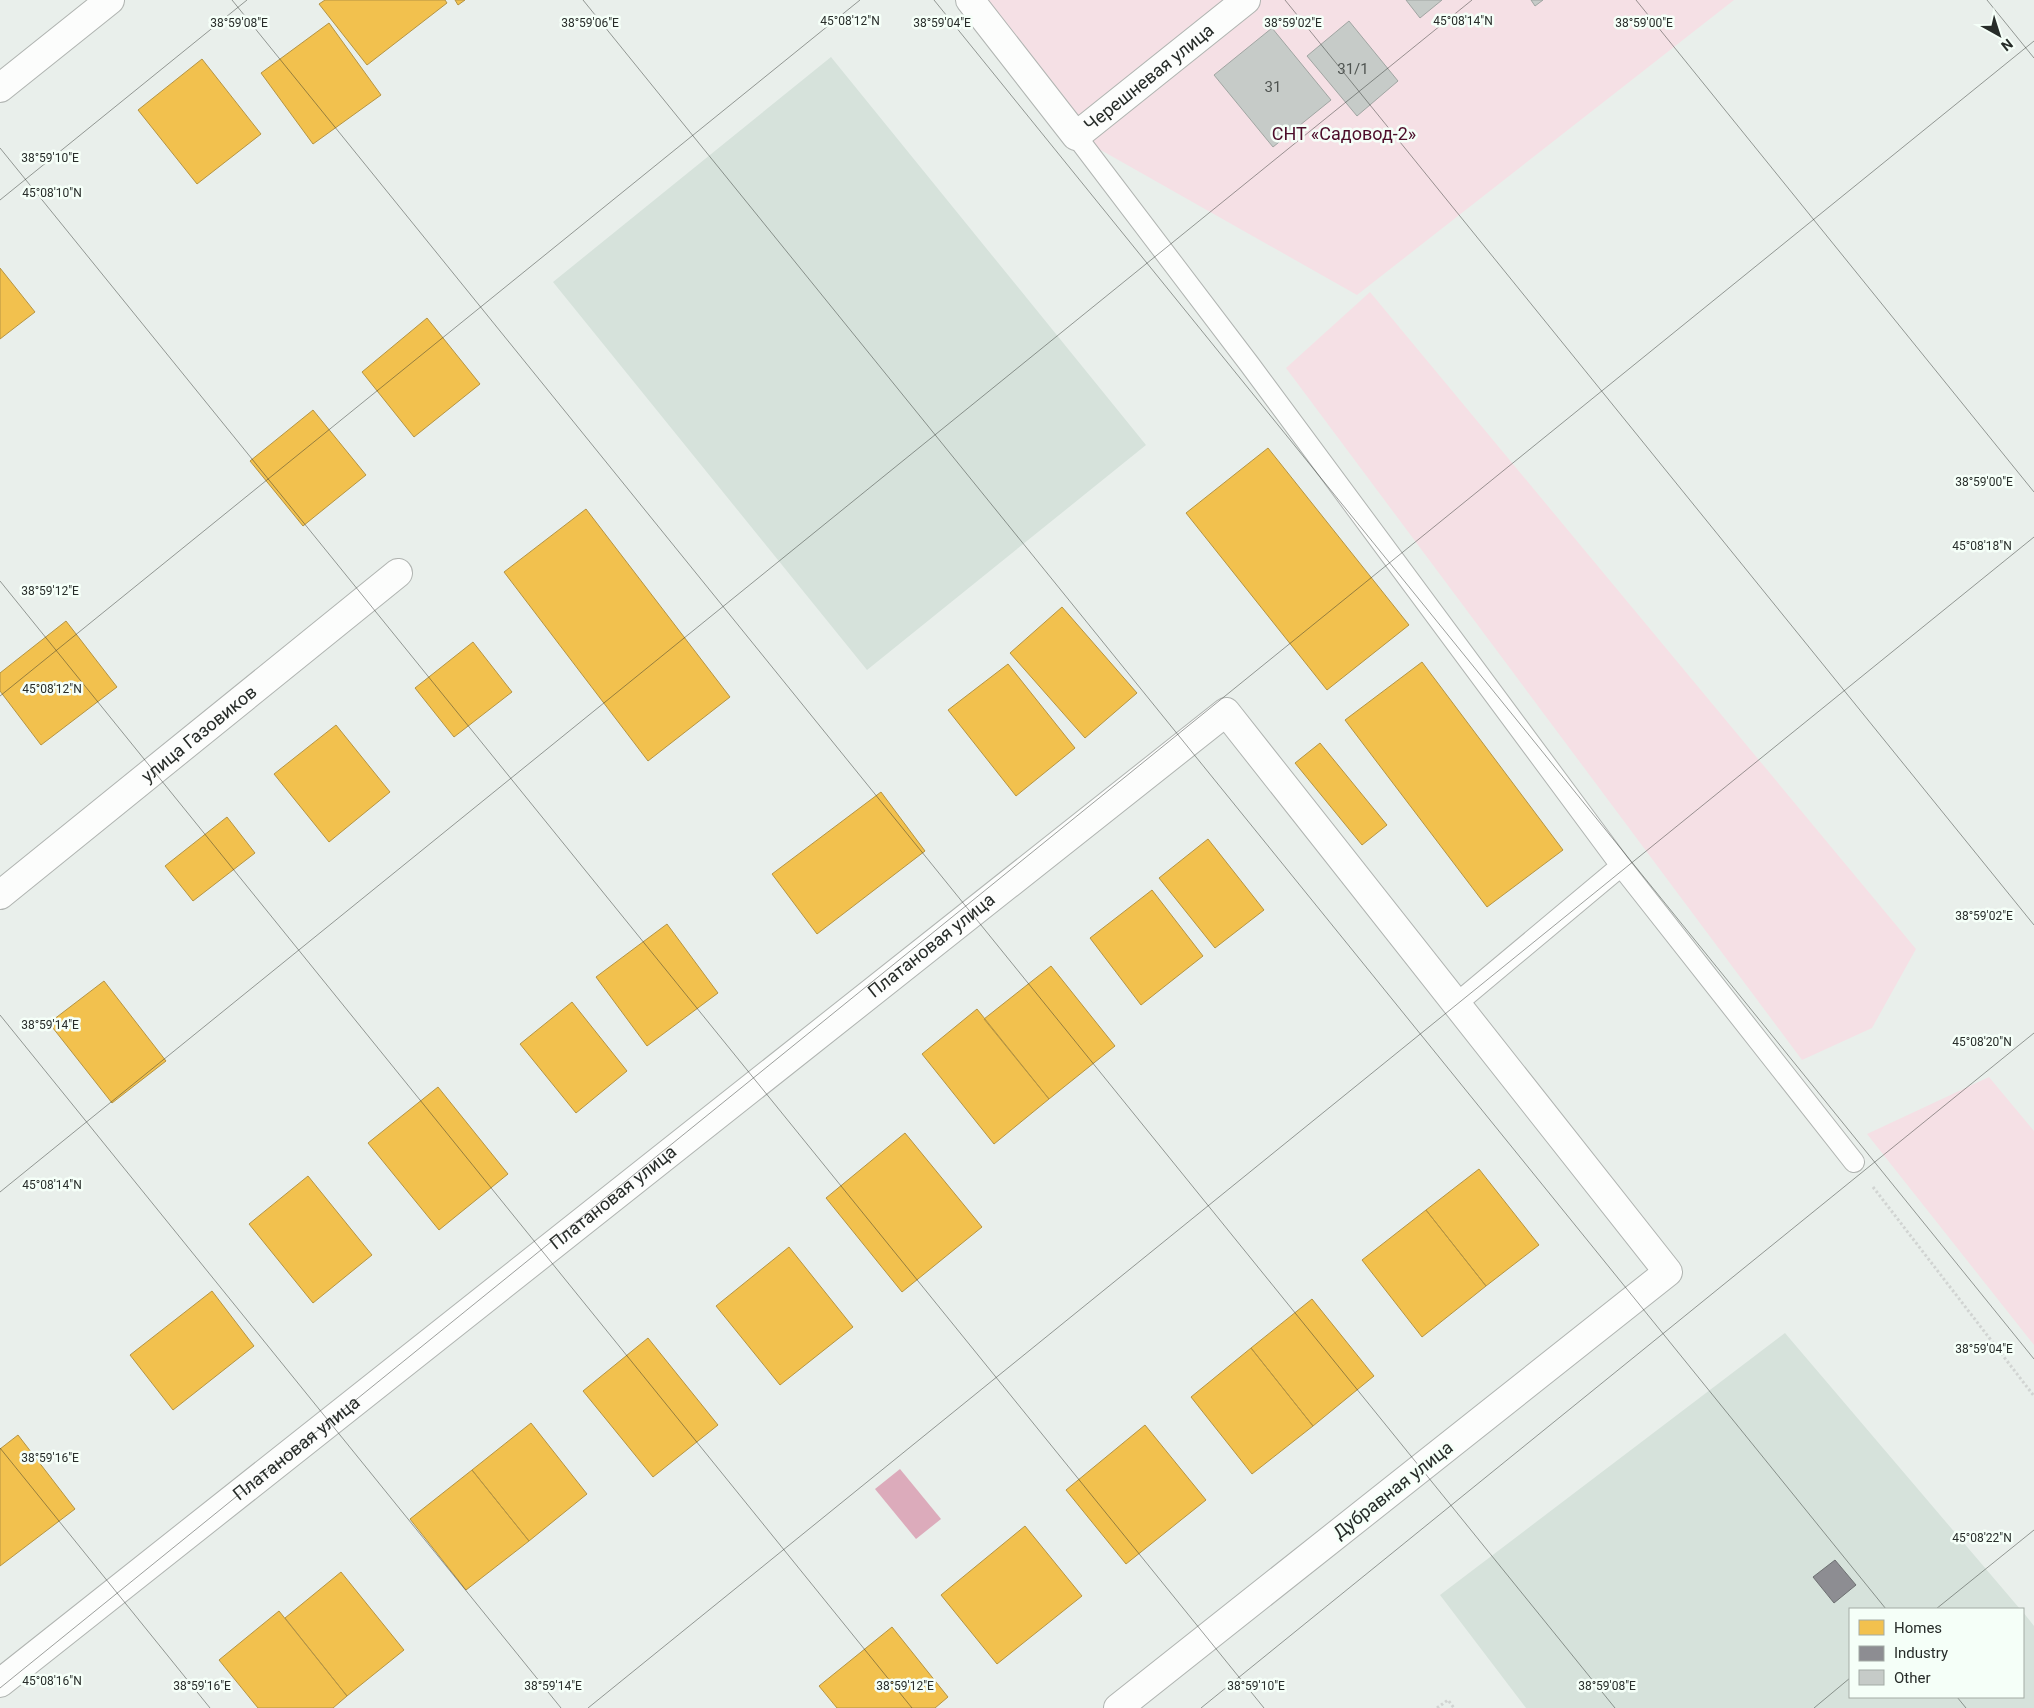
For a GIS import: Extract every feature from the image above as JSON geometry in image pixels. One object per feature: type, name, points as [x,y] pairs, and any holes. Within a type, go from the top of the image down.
[{"type":"street","points":[[0,88],[110,0]]},
{"type":"street","points":[[970,0],[1076,136]]},
{"type":"street","name":"Черешневая улица","points":[[1076,136],[1246,0]]},
{"type":"street","name":"улица Газовиков","points":[[0,895],[398,573]]},
{"type":"street","name":"Платановая улица","points":[[0,1683],[1226,712],[1456,1004]]},
{"type":"street","name":"Дубравная улица","points":[[1118,1708],[1668,1272],[1456,1004]]},
{"type":"lane","points":[[1076,136],[1268,389],[1621,866],[1854,1162]]},
{"type":"lane","points":[[1456,1004],[1621,866]]},
{"type":"path","points":[[1854,1162],[2034,1396]]},
{"type":"path","points":[[1437,1708],[1448,1700],[1454,1708]]},
{"type":"shaded area","points":[[831,57],[1146,445],[867,670],[553,282]]},
{"type":"shaded area","points":[[1785,1333],[2019,1608],[1849,1608],[1849,1698],[2024,1698],[2024,1613],[2034,1626],[2034,1708],[1526,1708],[1440,1595]]},
{"type":"shaded area","points":[[900,1469],[941,1519],[916,1539],[875,1489]]},
{"type":"green space","name":"СНТ «Садовод-2»","points":[[970,0],[1734,0],[1357,295],[1076,136]]},
{"type":"green space","points":[[1370,292],[1916,949],[1872,1028],[1802,1060],[1286,368]]},
{"type":"green space","points":[[1989,1077],[2034,1131],[2034,1345],[1867,1134]]},
{"type":"building: Homes","points":[[325,0],[445,0],[447,3],[367,65],[319,4]]},
{"type":"building: Homes","points":[[455,0],[465,0],[458,5]]},
{"type":"building: Homes","points":[[329,23],[381,95],[313,144],[261,73]]},
{"type":"building: Homes","points":[[202,59],[261,134],[197,184],[138,110]]},
{"type":"building: Homes","points":[[0,268],[35,312],[0,339]]},
{"type":"building: Homes","points":[[427,318],[480,384],[414,437],[362,372]]},
{"type":"building: Homes","points":[[313,410],[366,475],[303,526],[250,461]]},
{"type":"building: Homes","points":[[1268,448],[1409,625],[1327,690],[1186,513]]},
{"type":"building: Homes","points":[[586,509],[730,697],[648,761],[504,572]]},
{"type":"building: Homes","points":[[1062,607],[1137,693],[1085,738],[1010,653]]},
{"type":"building: Homes","points":[[66,621],[117,687],[41,745],[0,691],[0,673]]},
{"type":"building: Homes","points":[[473,642],[512,692],[454,737],[415,688]]},
{"type":"building: Homes","points":[[1422,662],[1563,850],[1487,907],[1345,720]]},
{"type":"building: Homes","points":[[1008,664],[1075,748],[1016,796],[948,710]]},
{"type":"building: Homes","points":[[336,725],[390,792],[329,842],[274,774]]},
{"type":"building: Homes","points":[[1320,743],[1387,825],[1362,845],[1295,763]]},
{"type":"building: Homes","points":[[881,792],[925,851],[817,934],[772,874]]},
{"type":"building: Homes","points":[[227,817],[255,853],[193,901],[165,866]]},
{"type":"building: Homes","points":[[1208,839],[1264,910],[1215,948],[1159,878]]},
{"type":"building: Homes","points":[[1152,890],[1203,956],[1141,1005],[1090,938]]},
{"type":"building: Homes","points":[[667,924],[718,993],[647,1046],[596,977]]},
{"type":"building: Homes","points":[[1051,966],[1115,1046],[1049,1099],[984,1019]]},
{"type":"building: Homes","points":[[104,981],[166,1061],[112,1103],[49,1023]]},
{"type":"building: Homes","points":[[572,1002],[627,1071],[576,1113],[520,1044]]},
{"type":"building: Homes","points":[[977,1009],[1049,1099],[994,1144],[922,1054]]},
{"type":"building: Homes","points":[[438,1087],[508,1174],[439,1230],[368,1143]]},
{"type":"building: Homes","points":[[905,1133],[982,1227],[902,1292],[826,1198]]},
{"type":"building: Homes","points":[[1479,1169],[1539,1245],[1486,1286],[1426,1210]]},
{"type":"building: Homes","points":[[308,1176],[372,1255],[313,1303],[249,1224]]},
{"type":"building: Homes","points":[[1426,1210],[1486,1286],[1422,1337],[1362,1260]]},
{"type":"building: Homes","points":[[789,1247],[853,1327],[780,1385],[716,1306]]},
{"type":"building: Homes","points":[[212,1291],[254,1346],[173,1410],[130,1355]]},
{"type":"building: Homes","points":[[1312,1299],[1374,1376],[1313,1426],[1251,1348]]},
{"type":"building: Homes","points":[[648,1338],[718,1425],[653,1477],[583,1391]]},
{"type":"building: Homes","points":[[1251,1348],[1313,1426],[1252,1474],[1191,1397]]},
{"type":"building: Homes","points":[[531,1423],[587,1494],[529,1541],[472,1470]]},
{"type":"building: Homes","points":[[1145,1425],[1206,1500],[1126,1564],[1066,1490]]},
{"type":"building: Homes","points":[[18,1435],[75,1509],[0,1566],[0,1449]]},
{"type":"building: Homes","points":[[472,1470],[529,1541],[466,1590],[410,1519]]},
{"type":"building: Homes","points":[[1025,1526],[1082,1596],[997,1664],[941,1595]]},
{"type":"building: Homes","points":[[341,1572],[404,1650],[347,1696],[285,1618]]},
{"type":"building: Homes","points":[[279,1611],[347,1696],[333,1708],[258,1708],[219,1660]]},
{"type":"building: Homes","points":[[892,1627],[948,1697],[935,1708],[837,1708],[819,1686]]},
{"type":"building: Industry","points":[[1835,1560],[1856,1585],[1834,1603],[1813,1577]]},
{"type":"building: Other","points":[[1406,0],[1442,0],[1420,18]]},
{"type":"building: Other","points":[[1531,0],[1543,0],[1535,6]]},
{"type":"building: Other","points":[[1349,21],[1398,81],[1357,116],[1307,56]]},
{"type":"building: Other","points":[[1272,28],[1331,100],[1273,147],[1214,75]]}]
